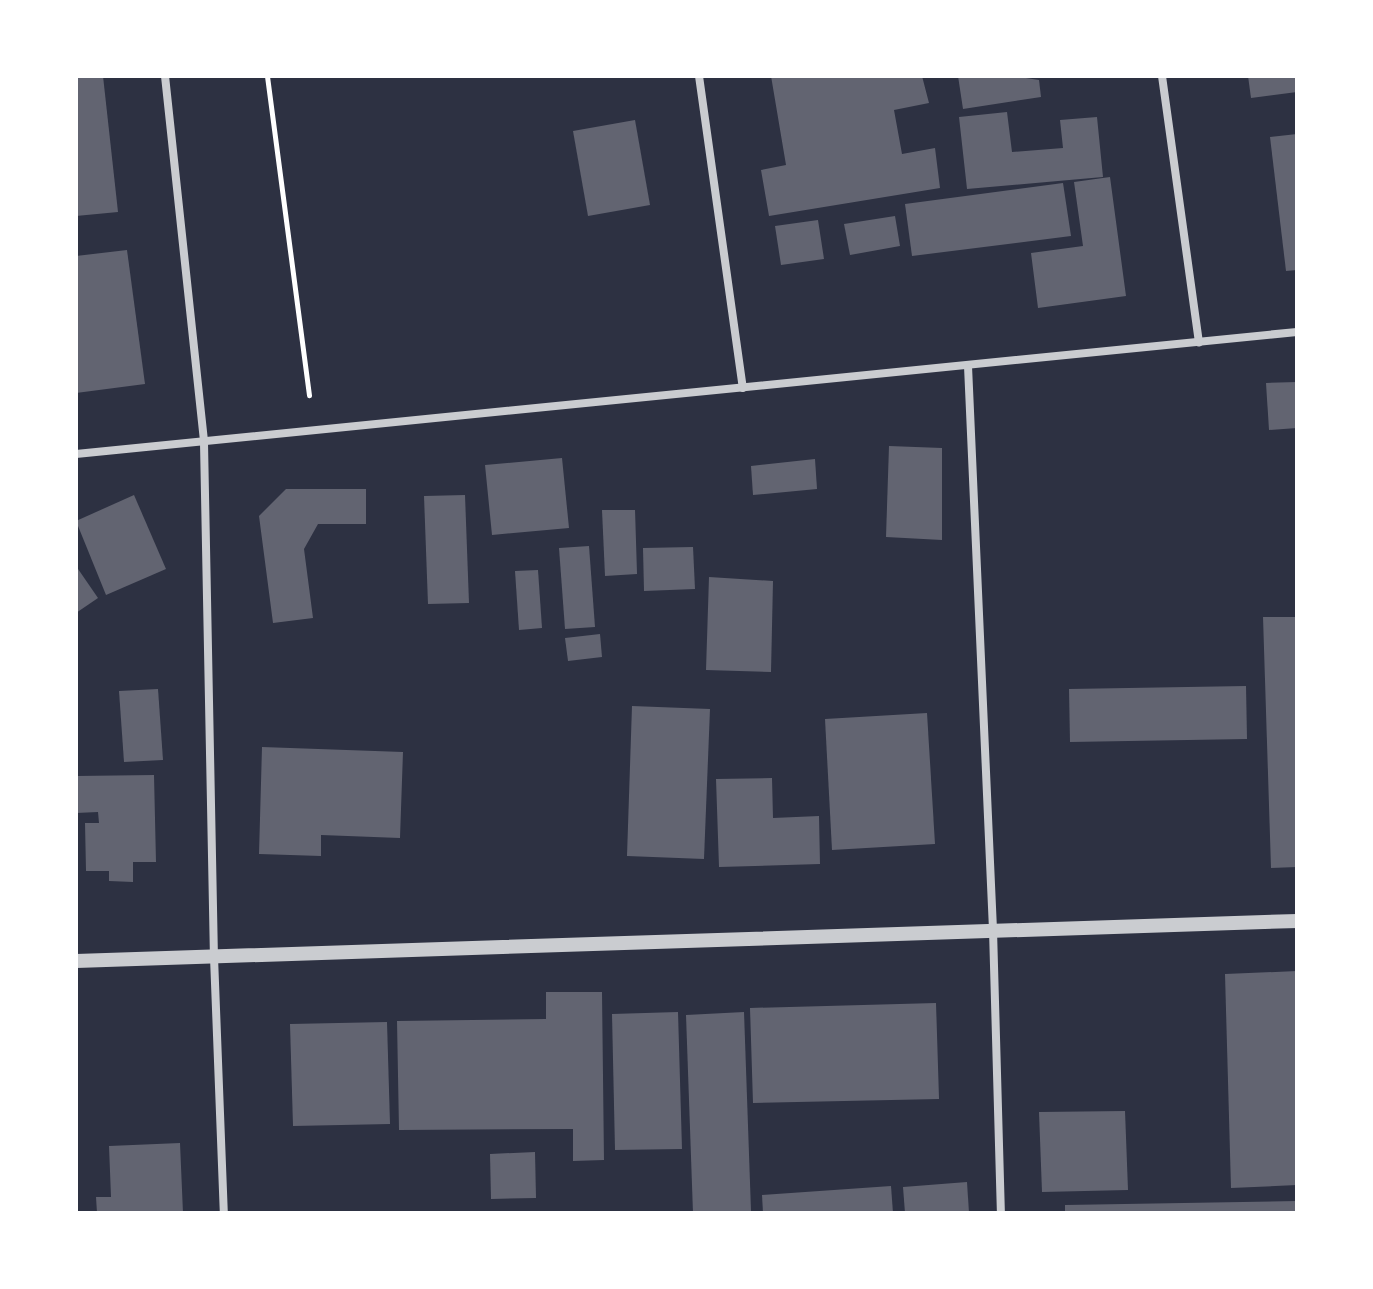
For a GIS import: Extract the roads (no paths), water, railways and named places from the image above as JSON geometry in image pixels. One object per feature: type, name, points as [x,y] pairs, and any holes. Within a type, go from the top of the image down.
[{"type":"street","points":[[165,76],[204,443],[214,957],[224,1213]]},
{"type":"street","points":[[699,76],[743,388]]},
{"type":"street","points":[[1162,76],[1199,342]]},
{"type":"street","points":[[76,454],[1297,332]]},
{"type":"street","points":[[968,366],[993,930],[1001,1213]]},
{"type":"street","points":[[76,961],[1297,921]]}]
